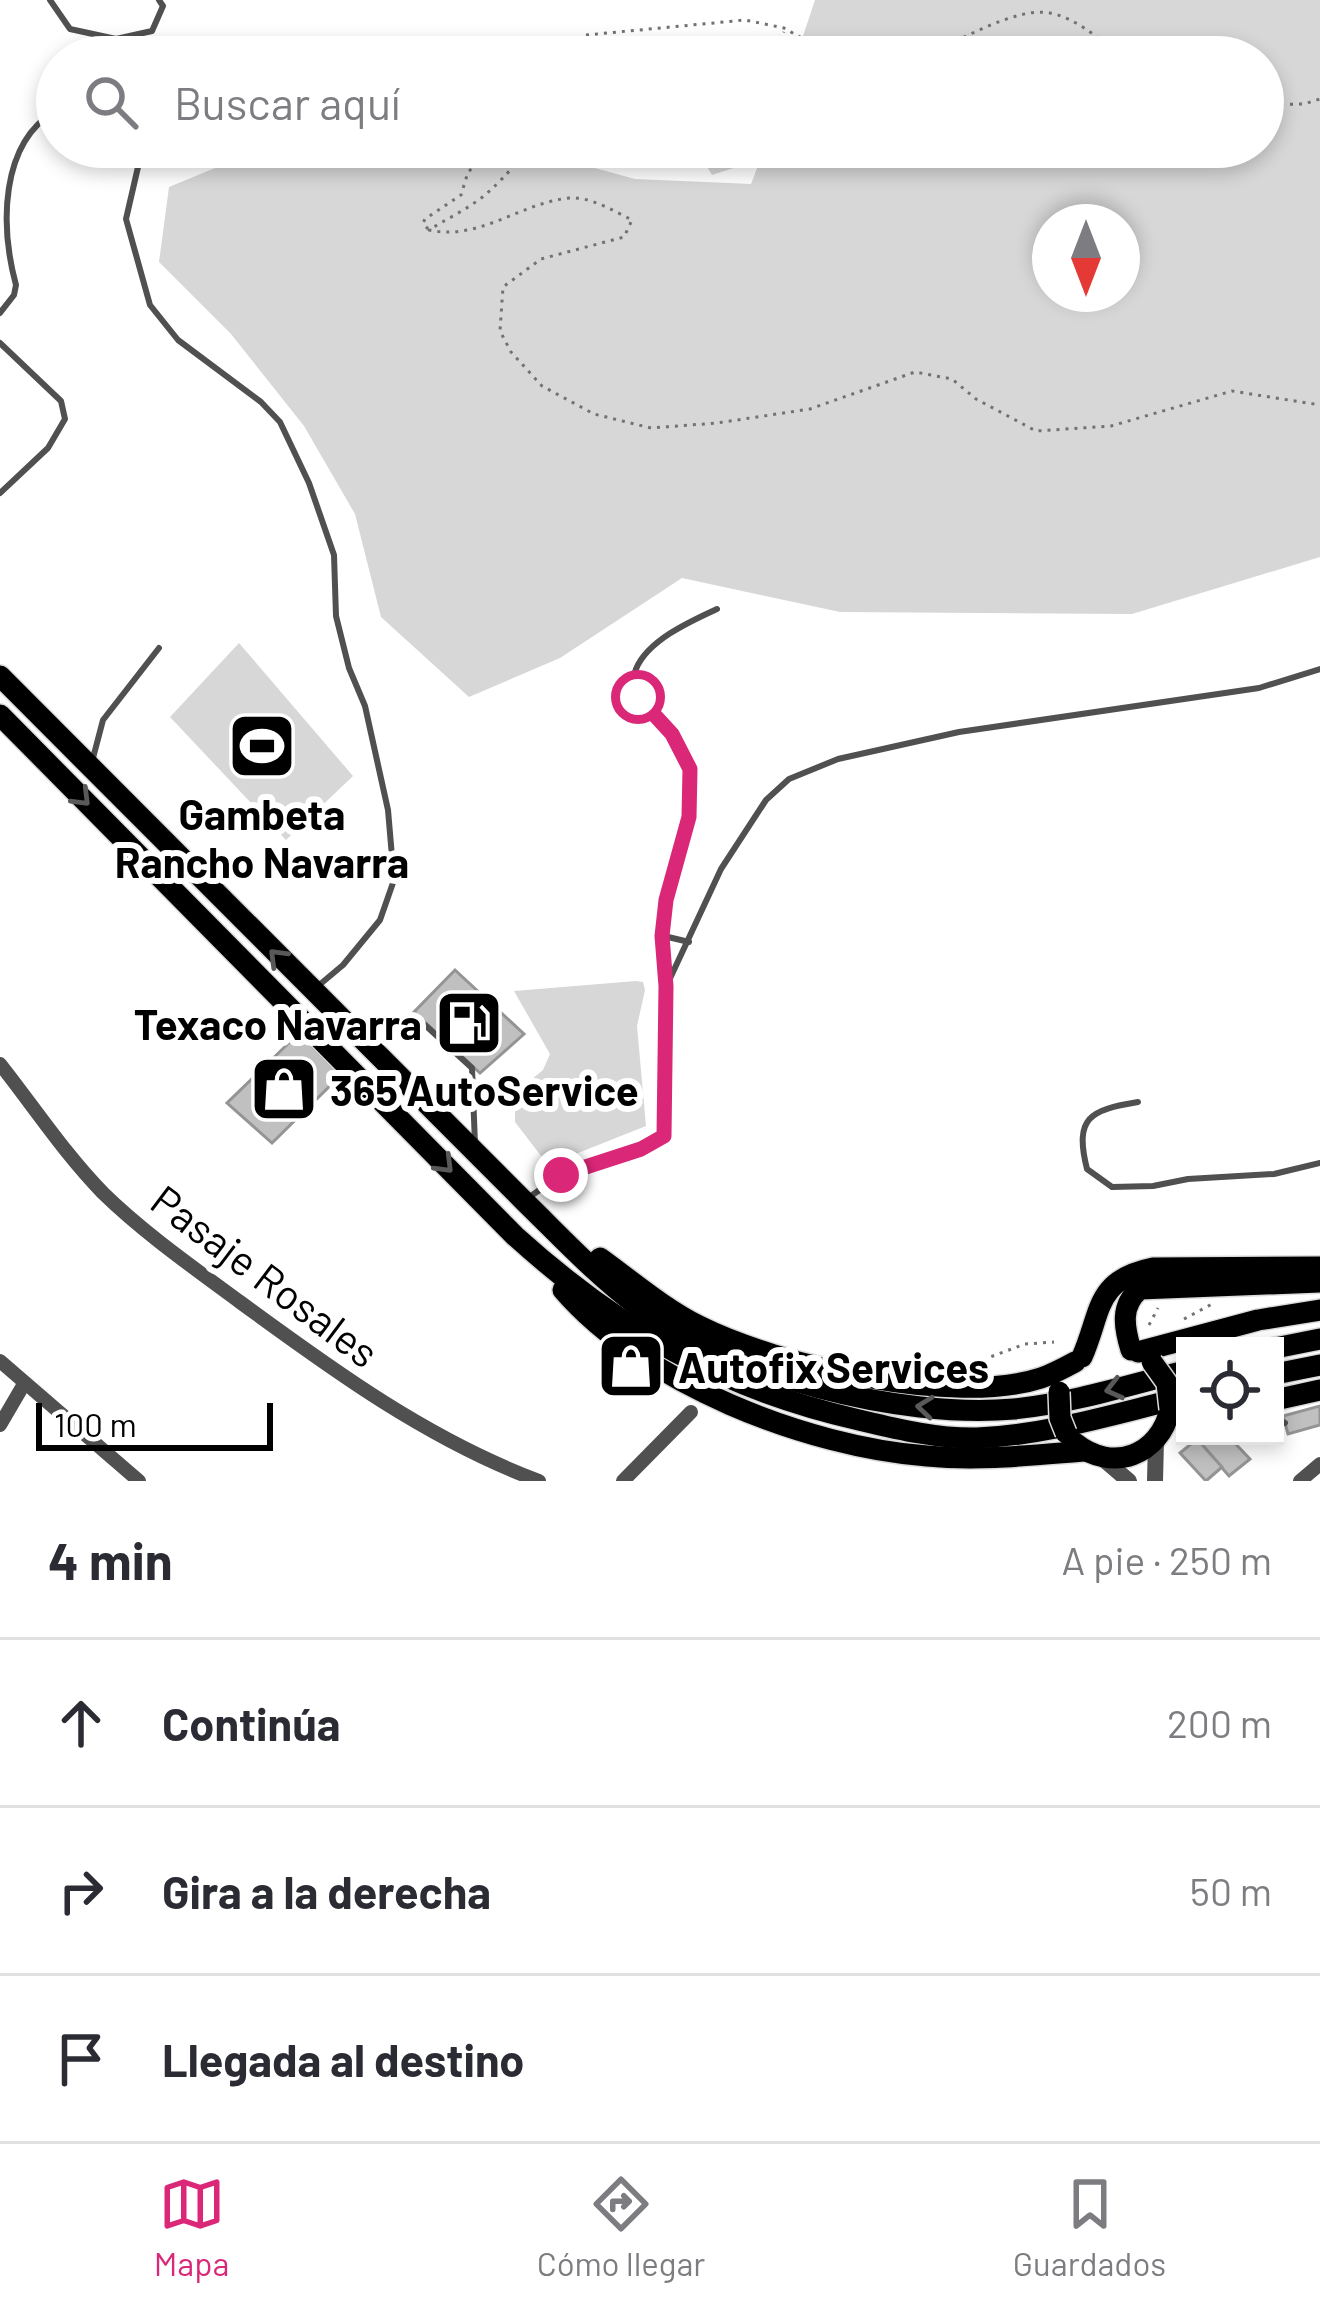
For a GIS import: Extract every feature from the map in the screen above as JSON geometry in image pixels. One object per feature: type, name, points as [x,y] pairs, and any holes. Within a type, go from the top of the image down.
[{"type":"highway","points":[[0,676],[342,1022],[640,1308],[716,1349],[813,1386],[905,1405],[992,1410],[1061,1401],[1176,1373]]},
{"type":"highway","points":[[0,715],[515,1236],[559,1276],[636,1331],[721,1377],[809,1409],[898,1429],[974,1438],[1176,1411]]},
{"type":"highway","points":[[524,1201],[660,1302],[731,1340],[848,1373],[989,1386],[1028,1381],[1106,1348],[1140,1354],[1176,1342]]},
{"type":"highway","points":[[515,1236],[575,1304],[630,1350],[721,1398],[789,1426],[921,1456],[1135,1455],[1159,1437],[1176,1415]]},
{"type":"highway","points":[[1093,1454],[1066,1433],[1059,1392],[1079,1360],[1101,1299],[1116,1282],[1153,1268],[1320,1267]]},
{"type":"highway","points":[[1176,1402],[1167,1383],[1140,1354],[1126,1312],[1129,1300],[1140,1289],[1320,1282]]},
{"type":"highway","points":[[1194,1337],[1320,1310]]},
{"type":"highway","points":[[1284,1346],[1320,1339]]},
{"type":"highway","points":[[1284,1373],[1320,1365]]},
{"type":"highway","points":[[1284,1398],[1320,1390]]},
{"type":"street","name":"Pasaje Rosales","points":[[0,1064],[62,1148],[106,1196],[202,1274],[348,1382],[497,1465],[539,1481]]},
{"type":"street","points":[[0,1361],[139,1481]]},
{"type":"street","points":[[0,1425],[24,1384]]},
{"type":"street","points":[[623,1481],[691,1412]]},
{"type":"street","points":[[1155,1481],[1159,1437]]},
{"type":"street","points":[[1093,1454],[1129,1481]]},
{"type":"street","points":[[1300,1481],[1320,1464]]},
{"type":"lane","points":[[50,0],[70,29],[102,36]]},
{"type":"lane","points":[[130,36],[152,31],[164,6],[159,0]]},
{"type":"lane","points":[[0,313],[16,285],[0,218],[8,168],[26,128],[36,122]]},
{"type":"lane","points":[[138,168],[126,219],[150,305],[178,340],[280,422],[309,483],[334,555],[336,616],[365,706],[388,810],[394,880],[380,920],[343,965],[311,991]]},
{"type":"lane","points":[[0,258],[9,267]]},
{"type":"lane","points":[[0,343],[62,400],[65,419],[48,448],[0,494]]},
{"type":"lane","points":[[0,358],[8,351]]},
{"type":"lane","points":[[524,1201],[561,1175],[641,1149],[664,1136],[662,936],[666,900],[689,817],[690,769],[672,734],[638,697],[633,682],[648,650],[717,609]]},
{"type":"lane","points":[[90,767],[103,720],[159,648]]},
{"type":"lane","points":[[666,986],[721,869],[766,800],[789,779],[893,746],[1053,716],[1259,688],[1320,669]]},
{"type":"lane","points":[[662,936],[689,942]]},
{"type":"lane","points":[[342,1022],[425,1025],[472,1068],[475,1153]]},
{"type":"lane","points":[[1138,1102],[1100,1110],[1082,1131],[1087,1169],[1112,1187],[1274,1174],[1320,1163]]},
{"type":"path","points":[[968,36],[1016,14],[1048,12],[1094,36]]},
{"type":"path","points":[[586,35],[745,20],[798,36]]},
{"type":"path","points":[[783,36],[784,28]]},
{"type":"path","points":[[1284,104],[1320,99]]},
{"type":"path","points":[[472,168],[461,195],[425,219],[430,230],[449,234],[506,221],[573,197],[632,220],[624,237],[542,259],[503,287],[500,332],[511,352],[542,386],[594,414],[651,428],[717,423],[810,409],[915,372],[952,379],[976,400],[1036,431],[1111,426],[1232,392],[1320,405]]},
{"type":"path","points":[[430,230],[487,193],[509,168]]},
{"type":"path","points":[[1186,1337],[1184,1318],[1220,1298]]},
{"type":"path","points":[[944,1385],[963,1373],[968,1362],[1025,1344],[1054,1342]]},
{"type":"shaded area","points":[[815,0],[1320,0],[1320,557],[1132,614],[840,612],[682,578],[560,658],[469,697],[381,617],[355,514],[304,426],[231,334],[159,262],[169,187],[215,168],[595,168],[635,179],[751,184],[757,168],[1284,168],[1284,36],[803,36]]},
{"type":"shaded area","points":[[708,168],[734,168],[712,175]]},
{"type":"shaded area","name":"Gambeta Rancho Navarra","points":[[239,643],[353,776],[286,840],[170,717]]},
{"type":"shaded area","points":[[643,982],[645,990],[637,1026],[646,1126],[548,1165],[515,1122],[515,1093],[543,1070],[550,1054],[514,991]]},
{"type":"building","name":"Texaco Navarra","points":[[455,970],[524,1034],[480,1073],[414,1012]]},
{"type":"building","name":"365 AutoService","points":[[299,1033],[341,1075],[272,1143],[227,1103]]},
{"type":"building","name":"Autofix Services","points":[[628,1361],[646,1372],[640,1382],[622,1372]]},
{"type":"building","points":[[1320,1406],[1320,1425],[1288,1434],[1284,1416]]},
{"type":"building","points":[[1190,1445],[1202,1445],[1222,1467],[1206,1481],[1180,1453]]},
{"type":"building","points":[[1202,1445],[1237,1445],[1250,1459],[1229,1476]]},
{"type":"place","name":"Gambeta Rancho Navarra","points":[[262,746]]},
{"type":"place","name":"Texaco Navarra","points":[[469,1023]]},
{"type":"place","name":"365 AutoService","points":[[284,1089]]},
{"type":"place","name":"Autofix Services","points":[[631,1366]]},
{"type":"route","points":[[561,1175],[641,1149],[664,1136],[662,936],[666,900],[692,800],[690,769],[672,734],[638,697]]}]
